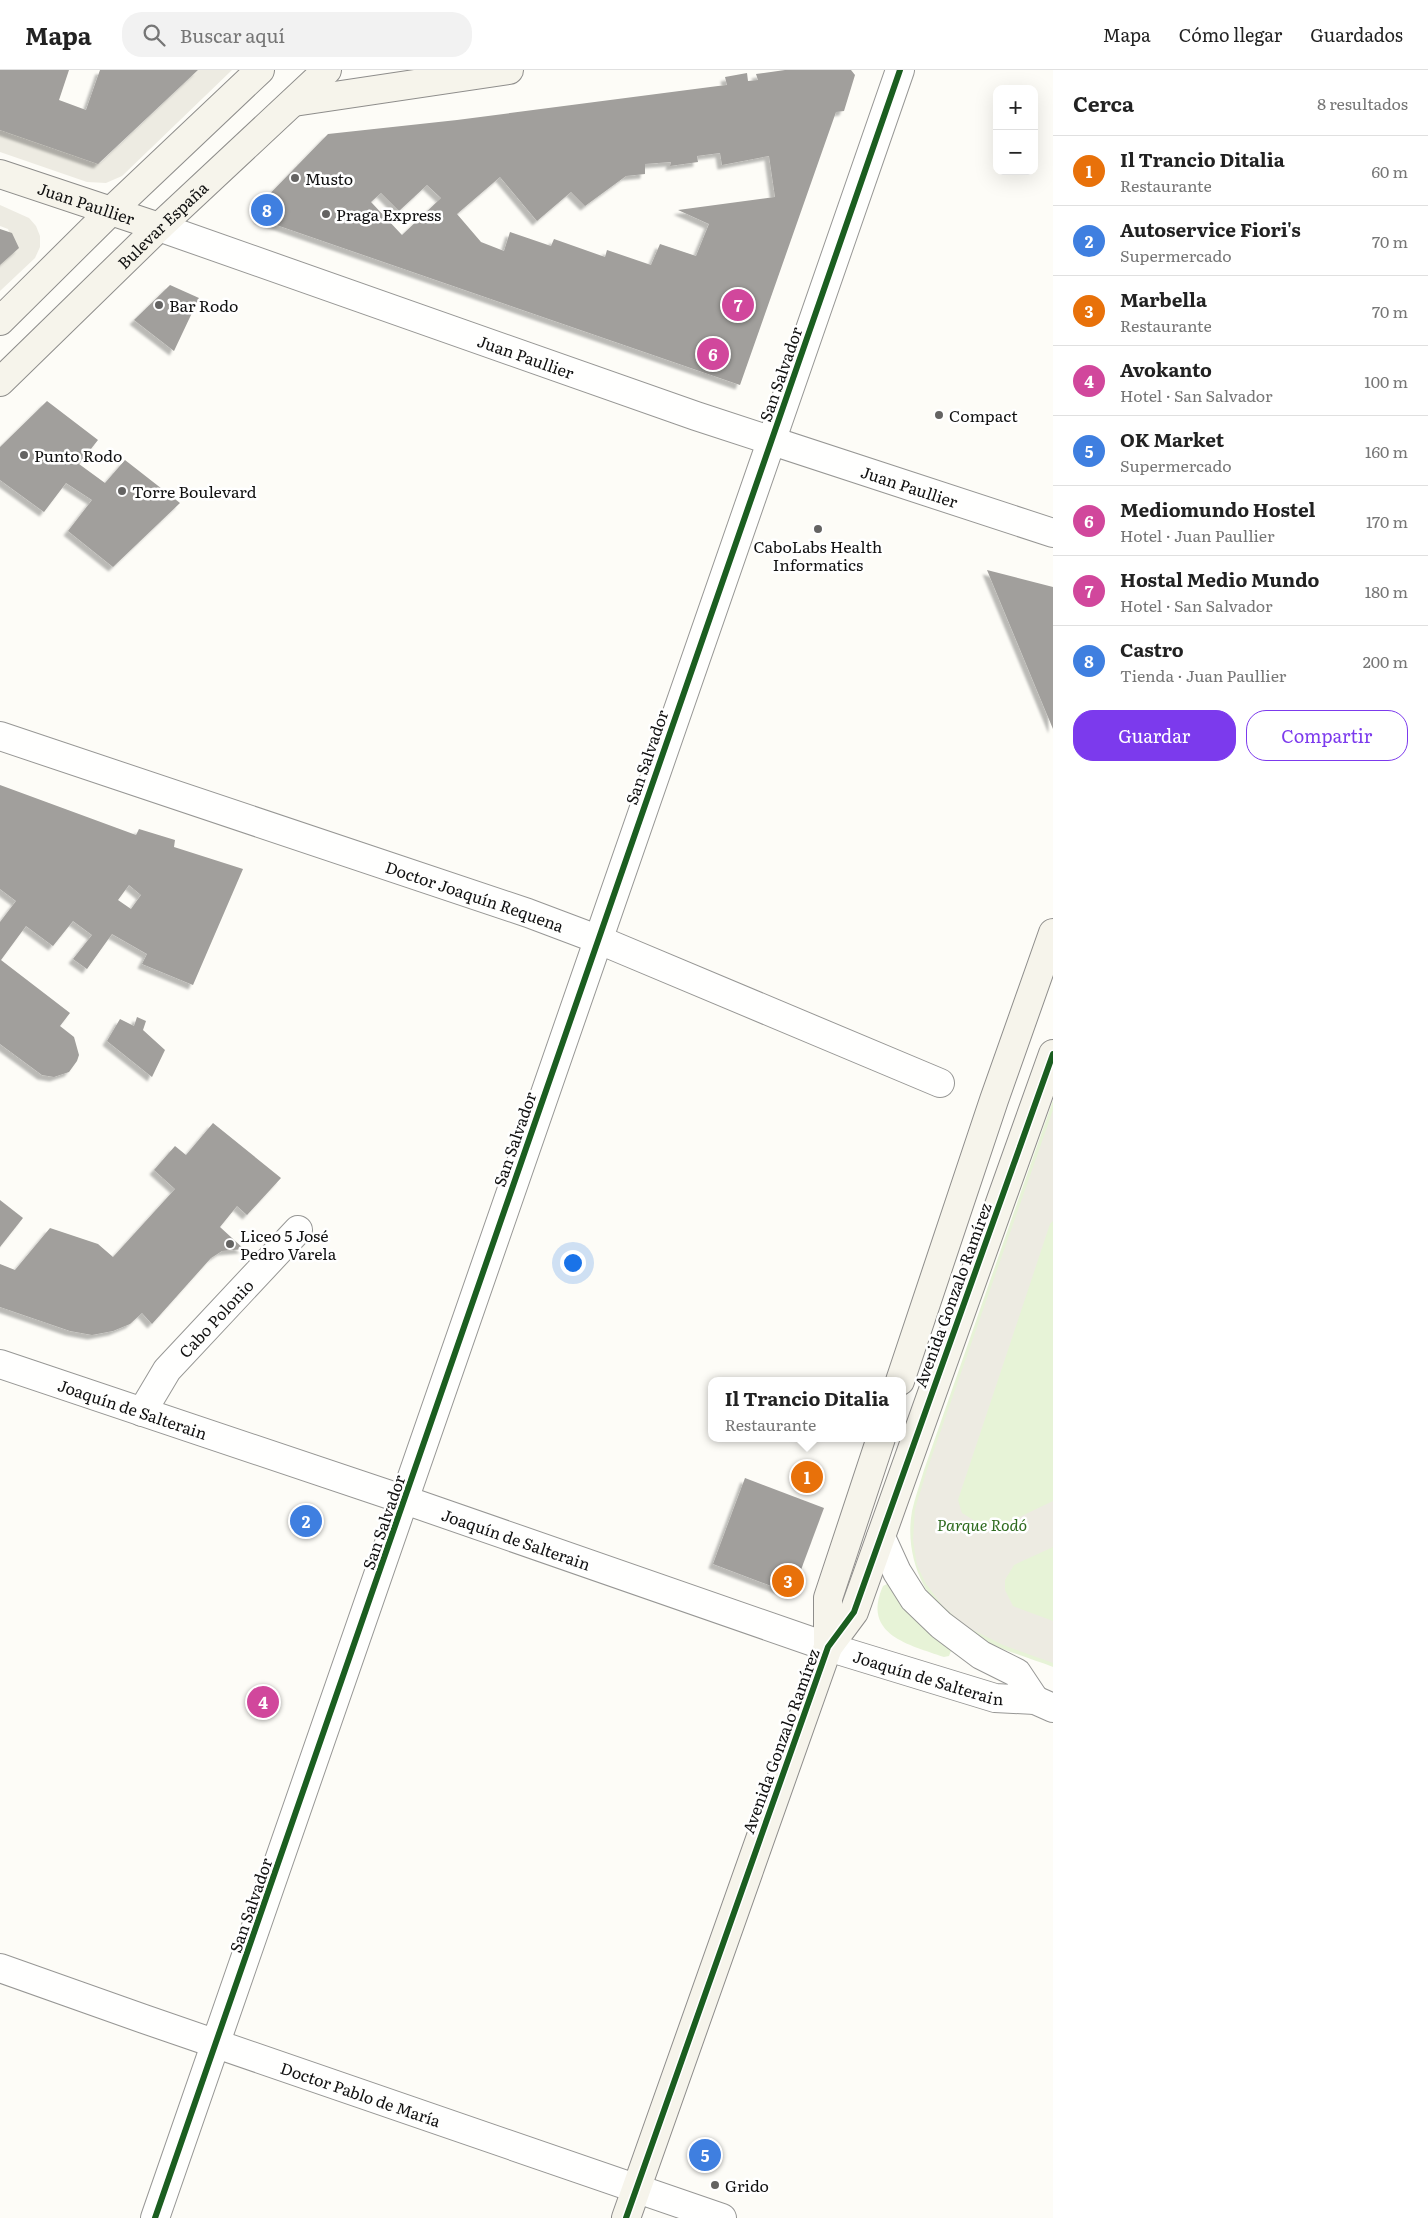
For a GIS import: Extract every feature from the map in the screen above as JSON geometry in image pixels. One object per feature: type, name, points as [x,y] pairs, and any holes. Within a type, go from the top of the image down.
[{"type":"street","points":[[0,321],[110,212],[260,70]]},
{"type":"street","name":"Bulevar España","points":[[0,382],[159,227],[327,70]]},
{"type":"street","points":[[294,102],[509,70]]},
{"type":"street","name":"San Salvador","points":[[156,2218],[597,939],[900,70]]},
{"type":"street","name":"Juan Paullier","points":[[0,174],[159,227],[771,442],[1053,533]]},
{"type":"street","name":"Doctor Joaquín Requena","points":[[0,736],[518,910],[597,939],[940,1083]]},
{"type":"street","name":"Avenida Gonzalo Ramírez","points":[[901,1377],[994,1100],[1053,933]]},
{"type":"street","name":"Avenida Gonzalo Ramírez","points":[[626,2218],[828,1647],[854,1612],[1053,1054]]},
{"type":"street","name":"Cabo Polonio","points":[[142,1412],[167,1370],[298,1230]]},
{"type":"street","name":"Joaquín de Salterain","points":[[0,1364],[405,1500],[828,1647],[995,1698],[1044,1704]]},
{"type":"street","name":"Avenida Gonzalo Ramírez","points":[[828,1647],[828,1598],[880,1442]]},
{"type":"street","name":"Joaquín de Salterain","points":[[881,1537],[897,1572],[914,1599],[941,1625],[981,1655],[1018,1674],[1044,1704]]},
{"type":"street","name":"Doctor Pablo de María","points":[[0,1968],[636,2190],[722,2218]]},
{"type":"green space","name":"Parque Rodó","points":[[1053,1100],[1053,1667],[981,1640],[961,1628],[948,1617],[927,1591],[920,1577],[914,1561],[910,1528],[913,1506],[924,1470]]},
{"type":"green space","points":[[887,1584],[949,1647],[951,1651],[949,1656],[944,1657],[917,1648],[892,1635],[884,1627],[878,1616],[878,1603],[883,1586]]},
{"type":"shaded area","points":[[198,70],[232,70],[122,176],[106,183],[87,182],[0,152],[0,129],[100,163]]},
{"type":"shaded area","points":[[0,205],[29,218],[36,226],[40,236],[40,247],[35,258],[0,291],[0,258],[14,245],[8,229],[0,226]]},
{"type":"shaded area","points":[[1053,1110],[1053,1221],[1050,1224],[958,1500],[962,1513],[975,1521],[996,1525],[1007,1523],[1053,1501],[1053,1547],[1014,1565],[1005,1580],[1005,1590],[1013,1606],[1053,1621],[1053,1663],[1003,1645],[965,1626],[942,1605],[926,1584],[917,1565],[913,1540],[915,1509],[927,1470]]},
{"type":"building","points":[[0,70],[69,70],[59,100],[86,110],[100,70],[198,70],[98,164],[0,130]]},
{"type":"building","points":[[785,70],[851,70],[855,75],[844,111],[836,112],[740,385],[259,219],[257,207],[328,134],[457,120],[727,85],[725,77],[747,73],[748,81],[758,80],[756,74]],"holes":[[[720,153],[722,165],[769,156],[775,197],[678,210],[709,224],[696,256],[660,244],[651,265],[607,250],[605,257],[554,239],[551,246],[510,232],[504,251],[481,242],[457,214],[500,177],[537,221],[571,192],[585,206],[626,176],[645,174],[645,164],[671,162],[670,166],[698,162],[697,156]],[[427,185],[441,198],[402,235],[371,202],[381,193],[399,211]]]},
{"type":"building","points":[[0,229],[12,233],[19,248],[0,265]]},
{"type":"building","points":[[170,285],[199,298],[174,351],[134,320]]},
{"type":"building","name":"Torre Boulevard","points":[[47,401],[98,440],[79,464],[105,483],[125,460],[180,503],[113,567],[68,531],[92,500],[66,483],[44,512],[0,480],[0,447]]},
{"type":"building","points":[[987,570],[1053,587],[1053,729]]},
{"type":"building","points":[[0,785],[136,835],[139,829],[175,840],[174,847],[243,869],[193,985],[142,964],[147,954],[112,934],[87,969],[73,959],[92,935],[73,921],[53,946],[26,926],[1,960],[70,1013],[60,1026],[74,1037],[79,1055],[69,1072],[54,1077],[42,1075],[0,1044],[0,922],[16,901],[0,889]],"holes":[[[129,885],[141,895],[131,909],[118,900]]]},
{"type":"building","points":[[137,1017],[146,1021],[143,1030],[165,1050],[152,1077],[107,1041],[120,1019],[134,1026]]},
{"type":"building","points":[[213,1123],[281,1178],[247,1215],[237,1206],[220,1227],[244,1249],[222,1251],[211,1258],[152,1324],[142,1313],[130,1324],[113,1331],[92,1335],[70,1331],[0,1307],[0,1264],[15,1270],[50,1228],[98,1244],[113,1257],[175,1189],[154,1170],[175,1146],[186,1155]]},
{"type":"building","points":[[0,1200],[23,1218],[0,1247]]},
{"type":"building","points":[[745,1478],[824,1508],[792,1594],[713,1564]]},
{"type":"cycle path","points":[[155,2218],[900,70]]},
{"type":"cycle path","points":[[626,2218],[828,1647],[854,1612],[1053,1054]]},
{"type":"place","name":"Musto","points":[[295,178]]},
{"type":"place","name":"Castro","points":[[267,210]]},
{"type":"place","name":"Praga Express","points":[[326,214]]},
{"type":"place","name":"Bar Rodo","points":[[159,305]]},
{"type":"place","name":"Hostal Medio Mundo","points":[[738,305]]},
{"type":"place","name":"Mediomundo Hostel","points":[[713,354]]},
{"type":"place","name":"Compact","points":[[939,415]]},
{"type":"place","name":"Punto Rodo","points":[[24,455]]},
{"type":"place","name":"Torre Boulevard","points":[[122,491]]},
{"type":"place","name":"CaboLabs Health Informatics","points":[[818,529]]},
{"type":"place","name":"Liceo 5 José Pedro Varela","points":[[230,1244]]},
{"type":"place","name":"Il Trancio Ditalia","points":[[807,1477]]},
{"type":"place","name":"Autoservice Fiori's","points":[[306,1521]]},
{"type":"place","name":"Marbella","points":[[788,1581]]},
{"type":"place","name":"Avokanto","points":[[263,1702]]},
{"type":"place","name":"OK Market","points":[[705,2155]]},
{"type":"place","name":"Grido","points":[[715,2185]]}]
